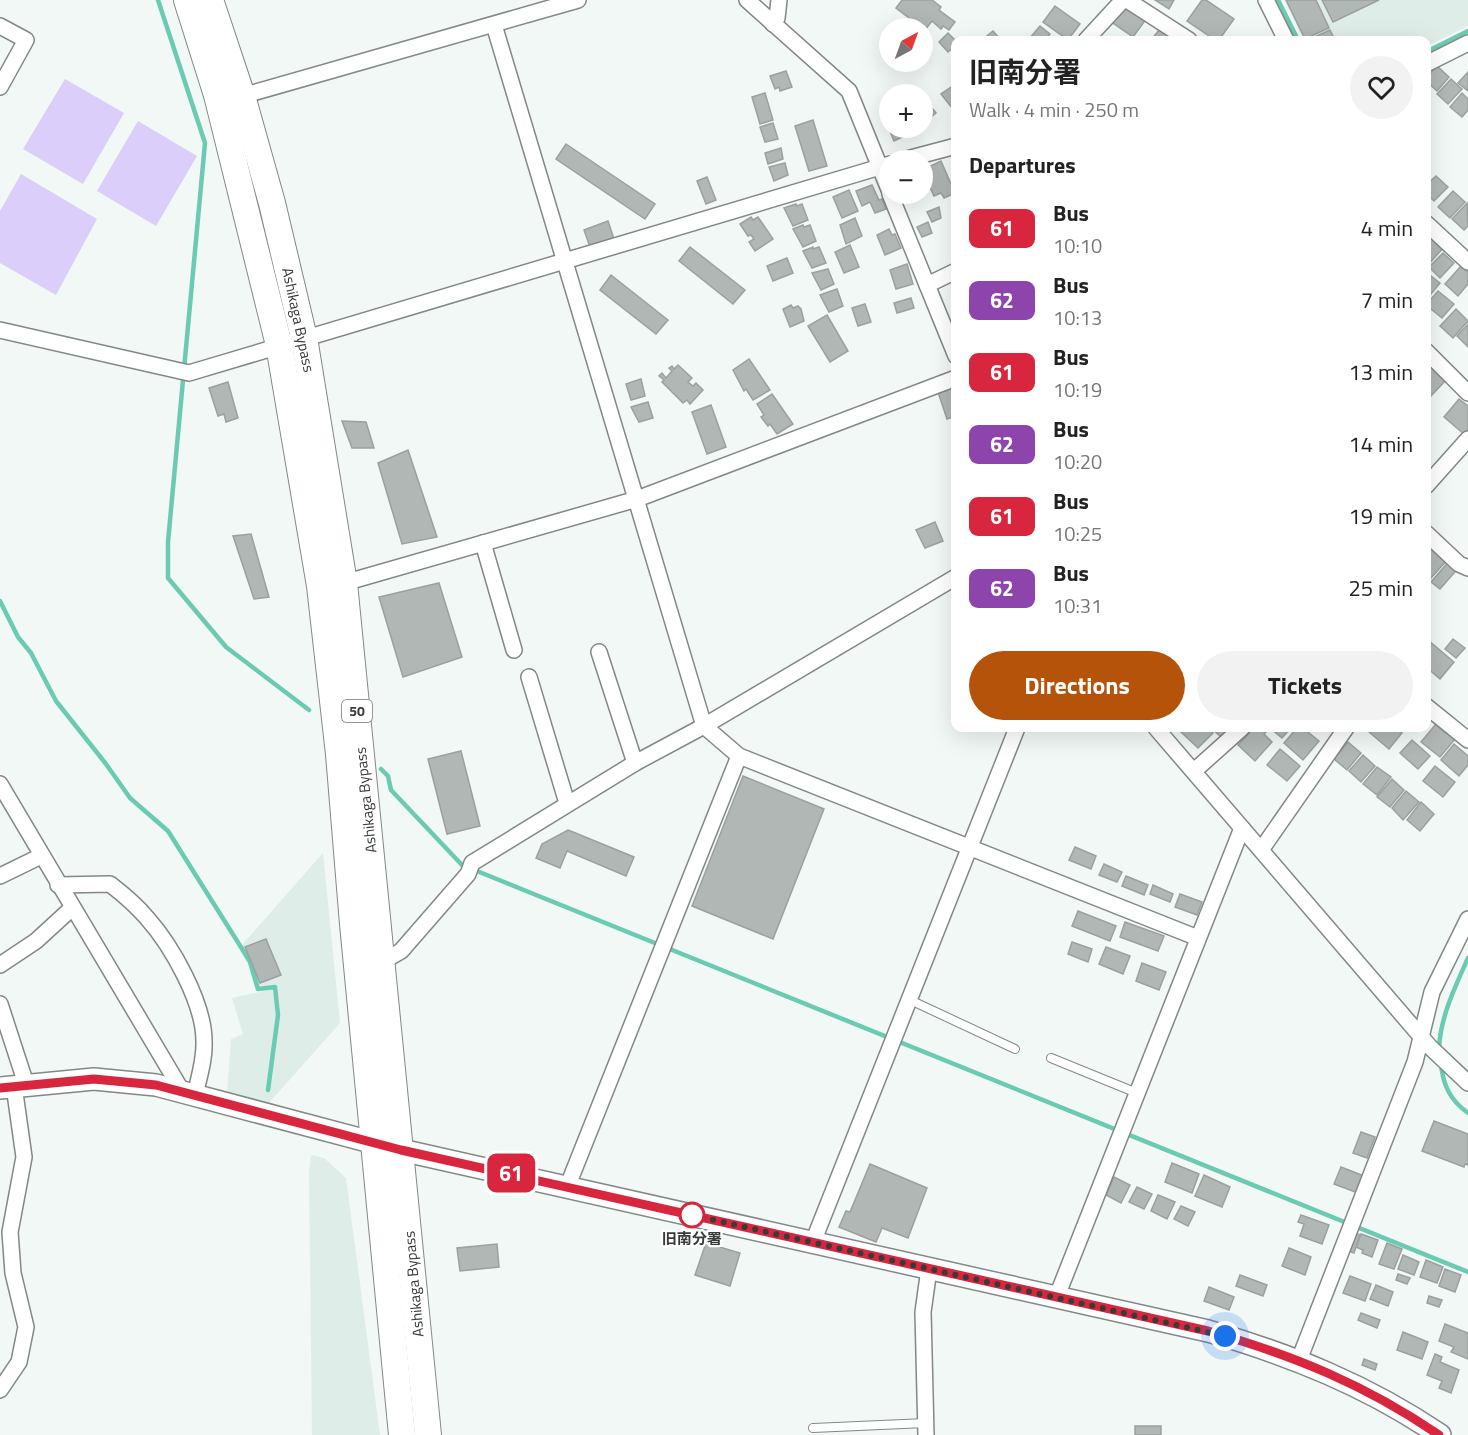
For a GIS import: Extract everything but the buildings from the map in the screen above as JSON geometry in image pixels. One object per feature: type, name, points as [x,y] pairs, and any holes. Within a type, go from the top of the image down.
[{"type":"highway","name":"Ashikaga Bypass","points":[[187,0],[220,106],[279,345],[321,597],[339,754],[402,1435]]},
{"type":"highway","name":"Ashikaga Bypass","points":[[210,0],[242,96],[272,202],[304,338],[344,583],[428,1435]]},
{"type":"main road","points":[[13,1086],[104,1079],[136,1082],[188,1093],[401,1150],[568,1185],[1208,1331],[1299,1360],[1383,1399],[1440,1435]]},
{"type":"street","points":[[242,96],[578,0]]},
{"type":"street","points":[[747,0],[849,91],[879,154]]},
{"type":"street","points":[[774,24],[779,0]]},
{"type":"street","points":[[1090,36],[1125,0],[1183,36]]},
{"type":"street","points":[[1266,0],[1284,36]]},
{"type":"street","points":[[494,25],[704,726],[739,756],[1198,938]]},
{"type":"street","points":[[0,26],[26,40],[0,87]]},
{"type":"street","points":[[1431,61],[1468,42]]},
{"type":"street","points":[[933,152],[951,147]]},
{"type":"street","points":[[0,330],[184,372],[566,261],[879,167]]},
{"type":"street","points":[[894,204],[951,344]]},
{"type":"street","points":[[1431,228],[1468,262]]},
{"type":"street","points":[[927,285],[951,273]]},
{"type":"street","points":[[1431,356],[1468,393]]},
{"type":"street","points":[[344,583],[637,499],[951,380]]},
{"type":"street","points":[[1431,480],[1468,439]]},
{"type":"street","points":[[1431,539],[1458,564],[1468,568]]},
{"type":"street","points":[[483,543],[514,650]]},
{"type":"street","points":[[382,962],[401,951],[470,869],[567,803],[634,763],[704,726],[951,580]]},
{"type":"street","points":[[599,652],[634,763]]},
{"type":"street","points":[[529,677],[567,803]]},
{"type":"street","points":[[1431,710],[1468,740]]},
{"type":"street","points":[[813,1242],[1015,732]]},
{"type":"street","points":[[1160,732],[1426,1042],[1463,1079]]},
{"type":"street","points":[[1194,771],[1238,732]]},
{"type":"street","points":[[1261,850],[1343,732]]},
{"type":"street","points":[[568,1185],[739,756]]},
{"type":"street","points":[[0,784],[40,856],[188,1093]]},
{"type":"street","points":[[1057,1296],[1242,828]]},
{"type":"street","points":[[0,876],[40,856]]},
{"type":"street","points":[[58,885],[110,884],[147,917],[158,932],[188,985],[203,1028],[204,1057],[188,1093]]},
{"type":"street","points":[[0,965],[36,940],[72,908]]},
{"type":"street","points":[[1299,1360],[1415,1062],[1426,1042],[1432,992],[1468,919]]},
{"type":"street","points":[[0,1004],[24,1157],[5,1232],[26,1327],[19,1362],[0,1390]]},
{"type":"street","points":[[926,1429],[923,1312],[929,1269]]},
{"type":"lane","points":[[908,999],[1015,1049]]},
{"type":"lane","points":[[1051,1058],[1137,1093]]},
{"type":"lane","points":[[813,1428],[926,1429]]},
{"type":"shaded area","points":[[1284,0],[1468,0],[1468,26],[1431,44],[1431,36],[1302,36]]},
{"type":"shaded area","points":[[65,79],[124,113],[83,184],[23,149]]},
{"type":"shaded area","points":[[138,121],[197,156],[156,226],[97,191]]},
{"type":"shaded area","points":[[21,174],[97,219],[56,295],[0,263],[0,211]]},
{"type":"shaded area","points":[[323,853],[340,1023],[268,1104],[227,1093],[231,1039],[243,1034],[232,998],[273,989],[276,1014],[267,1091],[279,1015],[276,985],[259,987],[242,945]]},
{"type":"shaded area","points":[[311,1155],[324,1158],[346,1178],[380,1435],[312,1435],[309,1171]]},
{"type":"waterway","points":[[158,0],[205,143],[168,542],[168,578],[226,647],[309,710]]},
{"type":"waterway","points":[[1278,0],[1296,36]]},
{"type":"waterway","points":[[1431,50],[1468,31]]},
{"type":"waterway","points":[[0,601],[18,637],[31,653],[56,701],[130,798],[168,831],[250,962],[258,989],[275,987],[278,1015],[268,1090]]},
{"type":"waterway","points":[[381,769],[388,776],[391,790],[462,865],[1468,1272]]},
{"type":"waterway","points":[[1439,1049],[1445,1014],[1468,958]]},
{"type":"waterway","points":[[1441,1064],[1448,1092],[1468,1113]]},
{"type":"bus line","name":"61","points":[[0,1088],[43,1082],[94,1079],[156,1085],[401,1150],[568,1185],[1208,1331],[1259,1345],[1340,1377],[1383,1399],[1439,1435]]},
{"type":"place","name":"旧南分署","points":[[692,1215]]},
{"type":"route","points":[[692,1215],[1057,1296],[1225,1336]]}]
